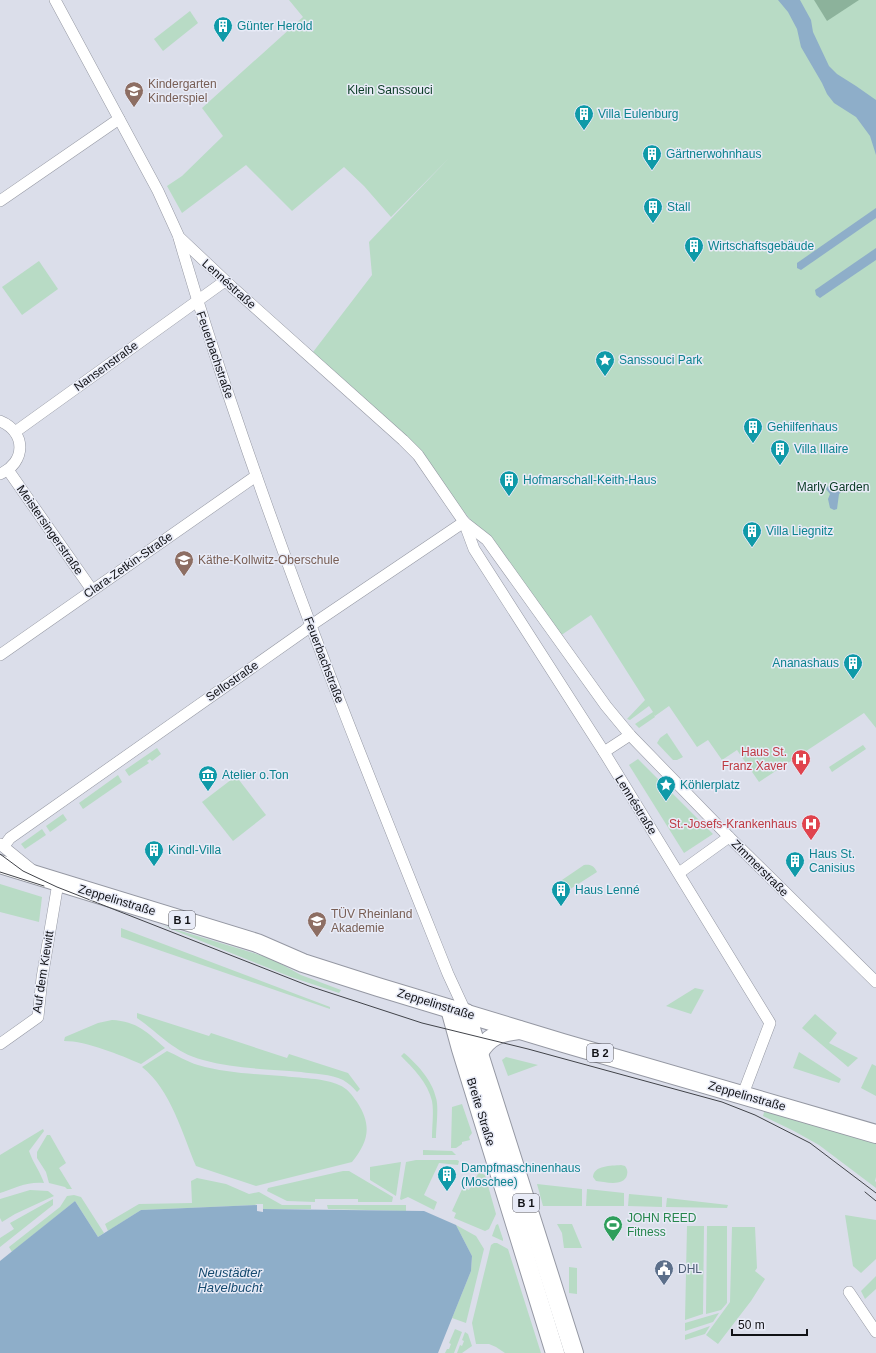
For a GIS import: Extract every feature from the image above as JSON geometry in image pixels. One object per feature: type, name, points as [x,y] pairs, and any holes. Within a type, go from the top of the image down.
[{"type":"main road","name":"Zeppelinstraße","points":[[0,864],[257,943],[303,963],[458,1011],[876,1134]]},
{"type":"main road","name":"Breite Straße","points":[[458,1011],[479,1053],[574,1353]]},
{"type":"main road","name":"Breite Straße","points":[[458,1011],[460,1043],[555,1353]]},
{"type":"main road","name":"B 2","points":[[479,1053],[493,1036],[505,1032],[520,1030]]},
{"type":"street","name":"Lennéstraße","points":[[55,0],[158,191],[179,237],[225,281],[408,445],[418,455],[464,522],[474,549],[604,752],[770,1023],[743,1094]]},
{"type":"street","points":[[0,202],[119,119]]},
{"type":"street","name":"Feuerbachstraße","points":[[179,237],[197,300],[256,476],[310,626],[448,974],[458,1011]]},
{"type":"street","name":"Feuerbachstraße","points":[[197,300],[225,281]]},
{"type":"street","name":"Nansenstraße","points":[[15,432],[197,300]]},
{"type":"street","points":[[0,421],[9,426],[15,432],[19,440],[20,448],[17,461],[4,472]]},
{"type":"street","name":"Meistersingerstraße","points":[[4,472],[92,590]]},
{"type":"street","name":"Clara-Zetkin-Straße","points":[[0,655],[256,476]]},
{"type":"street","name":"Lennéstraße","points":[[464,522],[487,540],[606,706],[630,735]]},
{"type":"street","name":"Sellostraße","points":[[2,845],[310,626],[464,522]]},
{"type":"street","points":[[604,752],[630,735]]},
{"type":"street","name":"Zimmerstraße","points":[[630,735],[729,837],[876,982]]},
{"type":"street","points":[[679,874],[729,837]]},
{"type":"street","points":[[2,845],[38,876]]},
{"type":"street","name":"Auf dem Kiewitt","points":[[0,1044],[38,1017],[42,978],[58,883]]},
{"type":"street","points":[[849,1292],[876,1332]]},
{"type":"green space","name":"Sanssouci Park","points":[[289,0],[876,0],[876,728],[864,713],[759,782],[737,750],[722,760],[708,740],[697,747],[669,706],[655,716],[654,715],[655,717],[639,728],[635,724],[653,712],[649,706],[630,720],[627,719],[645,700],[591,615],[557,638],[487,540],[418,455],[310,356],[372,275],[369,242],[449,158],[391,217],[364,186],[344,167],[292,211],[246,165],[182,213],[167,186],[182,176],[223,136],[202,108],[303,17]]},
{"type":"green space","points":[[814,0],[859,0],[827,21]]},
{"type":"green space","points":[[190,11],[198,23],[163,51],[154,39]]},
{"type":"green space","points":[[39,261],[58,289],[22,315],[2,287]]},
{"type":"green space","points":[[667,733],[683,757],[673,760],[657,743],[660,738]]},
{"type":"green space","points":[[863,745],[866,749],[832,772],[829,767]]},
{"type":"green space","points":[[157,748],[161,754],[152,761],[150,759],[147,761],[149,763],[129,776],[125,770]]},
{"type":"green space","points":[[638,759],[713,834],[684,853],[629,765]]},
{"type":"green space","points":[[118,775],[122,782],[83,809],[79,803]]},
{"type":"green space","points":[[236,776],[266,815],[233,841],[202,802]]},
{"type":"green space","points":[[63,814],[67,820],[50,832],[46,826]]},
{"type":"green space","points":[[42,829],[46,835],[25,849],[21,844]]},
{"type":"green space","points":[[584,865],[592,866],[597,872],[564,893],[562,890],[562,880]]},
{"type":"green space","points":[[0,884],[42,897],[39,922],[0,912]]},
{"type":"green space","points":[[161,925],[270,958],[301,975],[341,990],[339,993],[291,977]]},
{"type":"green space","points":[[121,928],[330,1007],[330,1009],[121,937]]},
{"type":"green space","points":[[695,988],[704,990],[691,1014],[666,1006]]},
{"type":"green space","points":[[137,1013],[209,1036],[211,1033],[287,1058],[289,1054],[348,1073],[360,1089],[357,1092],[343,1080],[328,1075],[240,1067],[215,1063],[193,1057],[176,1048],[137,1018]]},
{"type":"green space","points":[[815,1014],[837,1033],[829,1043],[858,1058],[848,1067],[802,1028]]},
{"type":"green space","points":[[112,1020],[135,1025],[165,1048],[141,1064],[83,1043],[64,1041],[65,1037],[98,1023]]},
{"type":"green space","points":[[167,1051],[194,1064],[208,1068],[240,1073],[319,1080],[342,1086],[355,1099],[365,1118],[366,1133],[362,1147],[352,1162],[256,1186],[196,1166],[175,1113],[168,1100],[161,1088],[142,1067]]},
{"type":"green space","points":[[799,1052],[841,1079],[839,1083],[793,1068]]},
{"type":"green space","points":[[404,1053],[414,1062],[428,1079],[434,1091],[437,1102],[436,1138],[432,1138],[433,1110],[430,1094],[420,1076],[401,1056]]},
{"type":"green space","points":[[506,1057],[538,1065],[508,1076],[502,1060]]},
{"type":"green space","points":[[872,1064],[876,1066],[876,1096],[861,1088]]},
{"type":"green space","points":[[462,1104],[472,1133],[469,1137],[470,1140],[462,1142],[462,1144],[456,1148],[451,1148],[452,1107]]},
{"type":"green space","points":[[765,1109],[876,1143],[876,1188],[819,1145],[763,1116]]},
{"type":"green space","points":[[43,1129],[44,1131],[29,1151],[44,1183],[27,1184],[0,1193],[0,1155]]},
{"type":"green space","points":[[47,1135],[50,1135],[66,1163],[59,1168],[72,1189],[67,1189],[65,1187],[49,1183],[46,1172],[37,1158],[37,1152]]},
{"type":"green space","points":[[423,1150],[452,1151],[456,1155],[423,1155]]},
{"type":"green space","points":[[416,1160],[459,1161],[458,1165],[439,1163],[424,1195],[437,1202],[434,1210],[408,1197],[401,1200],[400,1199],[406,1162]]},
{"type":"green space","points":[[401,1162],[396,1196],[370,1180],[370,1167]]},
{"type":"green space","points":[[621,1165],[625,1166],[627,1169],[627,1175],[622,1181],[614,1183],[596,1181],[593,1177],[596,1170],[600,1168]]},
{"type":"green space","points":[[343,1171],[349,1171],[393,1197],[392,1202],[358,1202],[358,1199],[315,1199],[315,1202],[287,1201],[267,1191],[268,1188]]},
{"type":"green space","points":[[479,1172],[485,1175],[496,1214],[489,1229],[485,1231],[454,1218],[456,1213],[452,1211],[463,1187],[469,1190]]},
{"type":"green space","points":[[197,1178],[226,1184],[249,1194],[259,1192],[282,1205],[311,1205],[311,1209],[263,1209],[263,1204],[255,1204],[257,1205],[141,1210],[108,1231],[105,1224],[139,1204],[192,1203],[191,1181]]},
{"type":"green space","points":[[537,1184],[582,1189],[582,1206],[543,1206]]},
{"type":"green space","points":[[587,1189],[624,1193],[624,1206],[586,1206]]},
{"type":"green space","points":[[30,1190],[48,1191],[54,1196],[15,1214],[2,1222],[0,1218],[0,1199]]},
{"type":"green space","points":[[629,1194],[662,1197],[662,1207],[628,1206]]},
{"type":"green space","points":[[74,1195],[81,1197],[104,1233],[98,1237],[75,1201],[12,1252],[9,1247],[60,1207],[67,1196]]},
{"type":"green space","points":[[667,1198],[728,1205],[727,1208],[666,1207]]},
{"type":"green space","points":[[53,1199],[53,1205],[0,1247],[0,1238],[14,1229],[10,1223]]},
{"type":"green space","points":[[327,1205],[406,1205],[406,1211],[328,1209]]},
{"type":"green space","points":[[845,1215],[876,1220],[876,1259],[861,1273],[853,1266]]},
{"type":"green space","points":[[498,1224],[503,1241],[492,1236],[496,1225]]},
{"type":"green space","points":[[557,1224],[572,1224],[582,1248],[564,1248],[562,1233]]},
{"type":"green space","points":[[456,1225],[476,1236],[484,1249],[466,1323],[452,1318],[471,1271],[472,1256]]},
{"type":"green space","points":[[687,1226],[704,1226],[703,1314],[685,1320]]},
{"type":"green space","points":[[707,1226],[727,1226],[727,1303],[721,1310],[706,1314]]},
{"type":"green space","points":[[732,1227],[755,1227],[757,1268],[755,1271],[765,1279],[751,1301],[718,1344],[706,1335],[730,1302]]},
{"type":"green space","points":[[494,1243],[508,1249],[541,1353],[505,1353],[489,1344],[476,1344],[472,1323],[491,1245]]},
{"type":"green space","points":[[569,1267],[577,1268],[577,1294],[569,1293]]},
{"type":"green space","points":[[876,1276],[876,1289],[865,1299],[861,1291]]},
{"type":"green space","points":[[719,1313],[713,1322],[685,1331],[685,1323]]},
{"type":"green space","points":[[710,1326],[705,1334],[685,1340],[685,1335]]},
{"type":"green space","points":[[455,1329],[462,1332],[454,1353],[445,1353],[447,1349],[449,1349],[451,1344],[449,1343]]},
{"type":"green space","points":[[465,1332],[468,1334],[472,1346],[462,1353],[457,1353],[460,1345],[462,1346],[464,1341],[462,1340]]},
{"type":"water","points":[[778,0],[800,0],[811,20],[813,32],[829,66],[837,74],[876,100],[876,155],[870,136],[856,117],[834,103],[827,94],[801,47],[797,29],[788,12]]},
{"type":"water","points":[[876,208],[876,218],[801,270],[797,268],[797,263]]},
{"type":"water","points":[[876,248],[876,260],[820,298],[816,295],[815,290]]},
{"type":"water","points":[[835,485],[841,487],[842,491],[839,494],[837,509],[834,510],[830,508],[828,499],[830,494],[826,489],[828,486]]},
{"type":"water","name":"Neustädter Havelbucht","points":[[75,1201],[98,1237],[141,1210],[257,1205],[257,1211],[263,1212],[263,1209],[424,1211],[456,1225],[472,1256],[471,1271],[438,1353],[0,1353],[0,1261]]},
{"type":"tram line","points":[[0,854],[23,871],[57,887],[309,986],[422,1023],[528,1049],[722,1102],[755,1115],[810,1143],[876,1193]]},
{"type":"tram line","points":[[0,872],[44,886]]},
{"type":"tram line","points":[[865,1192],[876,1201]]},
{"type":"place","name":"Günter Herold","points":[[223,43]]},
{"type":"place","name":"Kindergarten Kinderspiel","points":[[134,108]]},
{"type":"place","name":"Villa Eulenburg","points":[[584,131]]},
{"type":"place","name":"Gärtnerwohnhaus","points":[[652,171]]},
{"type":"place","name":"Stall","points":[[653,224]]},
{"type":"place","name":"Wirtschaftsgebäude","points":[[694,263]]},
{"type":"place","name":"Sanssouci Park","points":[[605,377]]},
{"type":"place","name":"Gehilfenhaus","points":[[753,444]]},
{"type":"place","name":"Villa Illaire","points":[[780,466]]},
{"type":"place","name":"Hofmarschall-Keith-Haus","points":[[509,497]]},
{"type":"place","name":"Villa Liegnitz","points":[[752,548]]},
{"type":"place","name":"Käthe-Kollwitz-Oberschule","points":[[184,577]]},
{"type":"place","name":"Ananashaus","points":[[853,680]]},
{"type":"place","name":"Haus St. Franz Xaver","points":[[801,776]]},
{"type":"place","name":"Atelier o.Ton","points":[[208,792]]},
{"type":"place","name":"Köhlerplatz","points":[[666,802]]},
{"type":"place","name":"St.-Josefs-Krankenhaus","points":[[811,841]]},
{"type":"place","name":"Kindl-Villa","points":[[154,867]]},
{"type":"place","name":"Haus St. Canisius","points":[[795,878]]},
{"type":"place","name":"Haus Lenné","points":[[561,907]]},
{"type":"place","name":"TÜV Rheinland Akademie","points":[[317,938]]},
{"type":"place","name":"Dampfmaschinenhaus (Moschee)","points":[[447,1192]]},
{"type":"place","name":"JOHN REED Fitness","points":[[613,1242]]},
{"type":"place","name":"DHL","points":[[664,1286]]},
{"type":"park label","name":"Klein Sanssouci","points":[[390,90]]},
{"type":"park label","name":"Marly Garden","points":[[833,487]]}]
